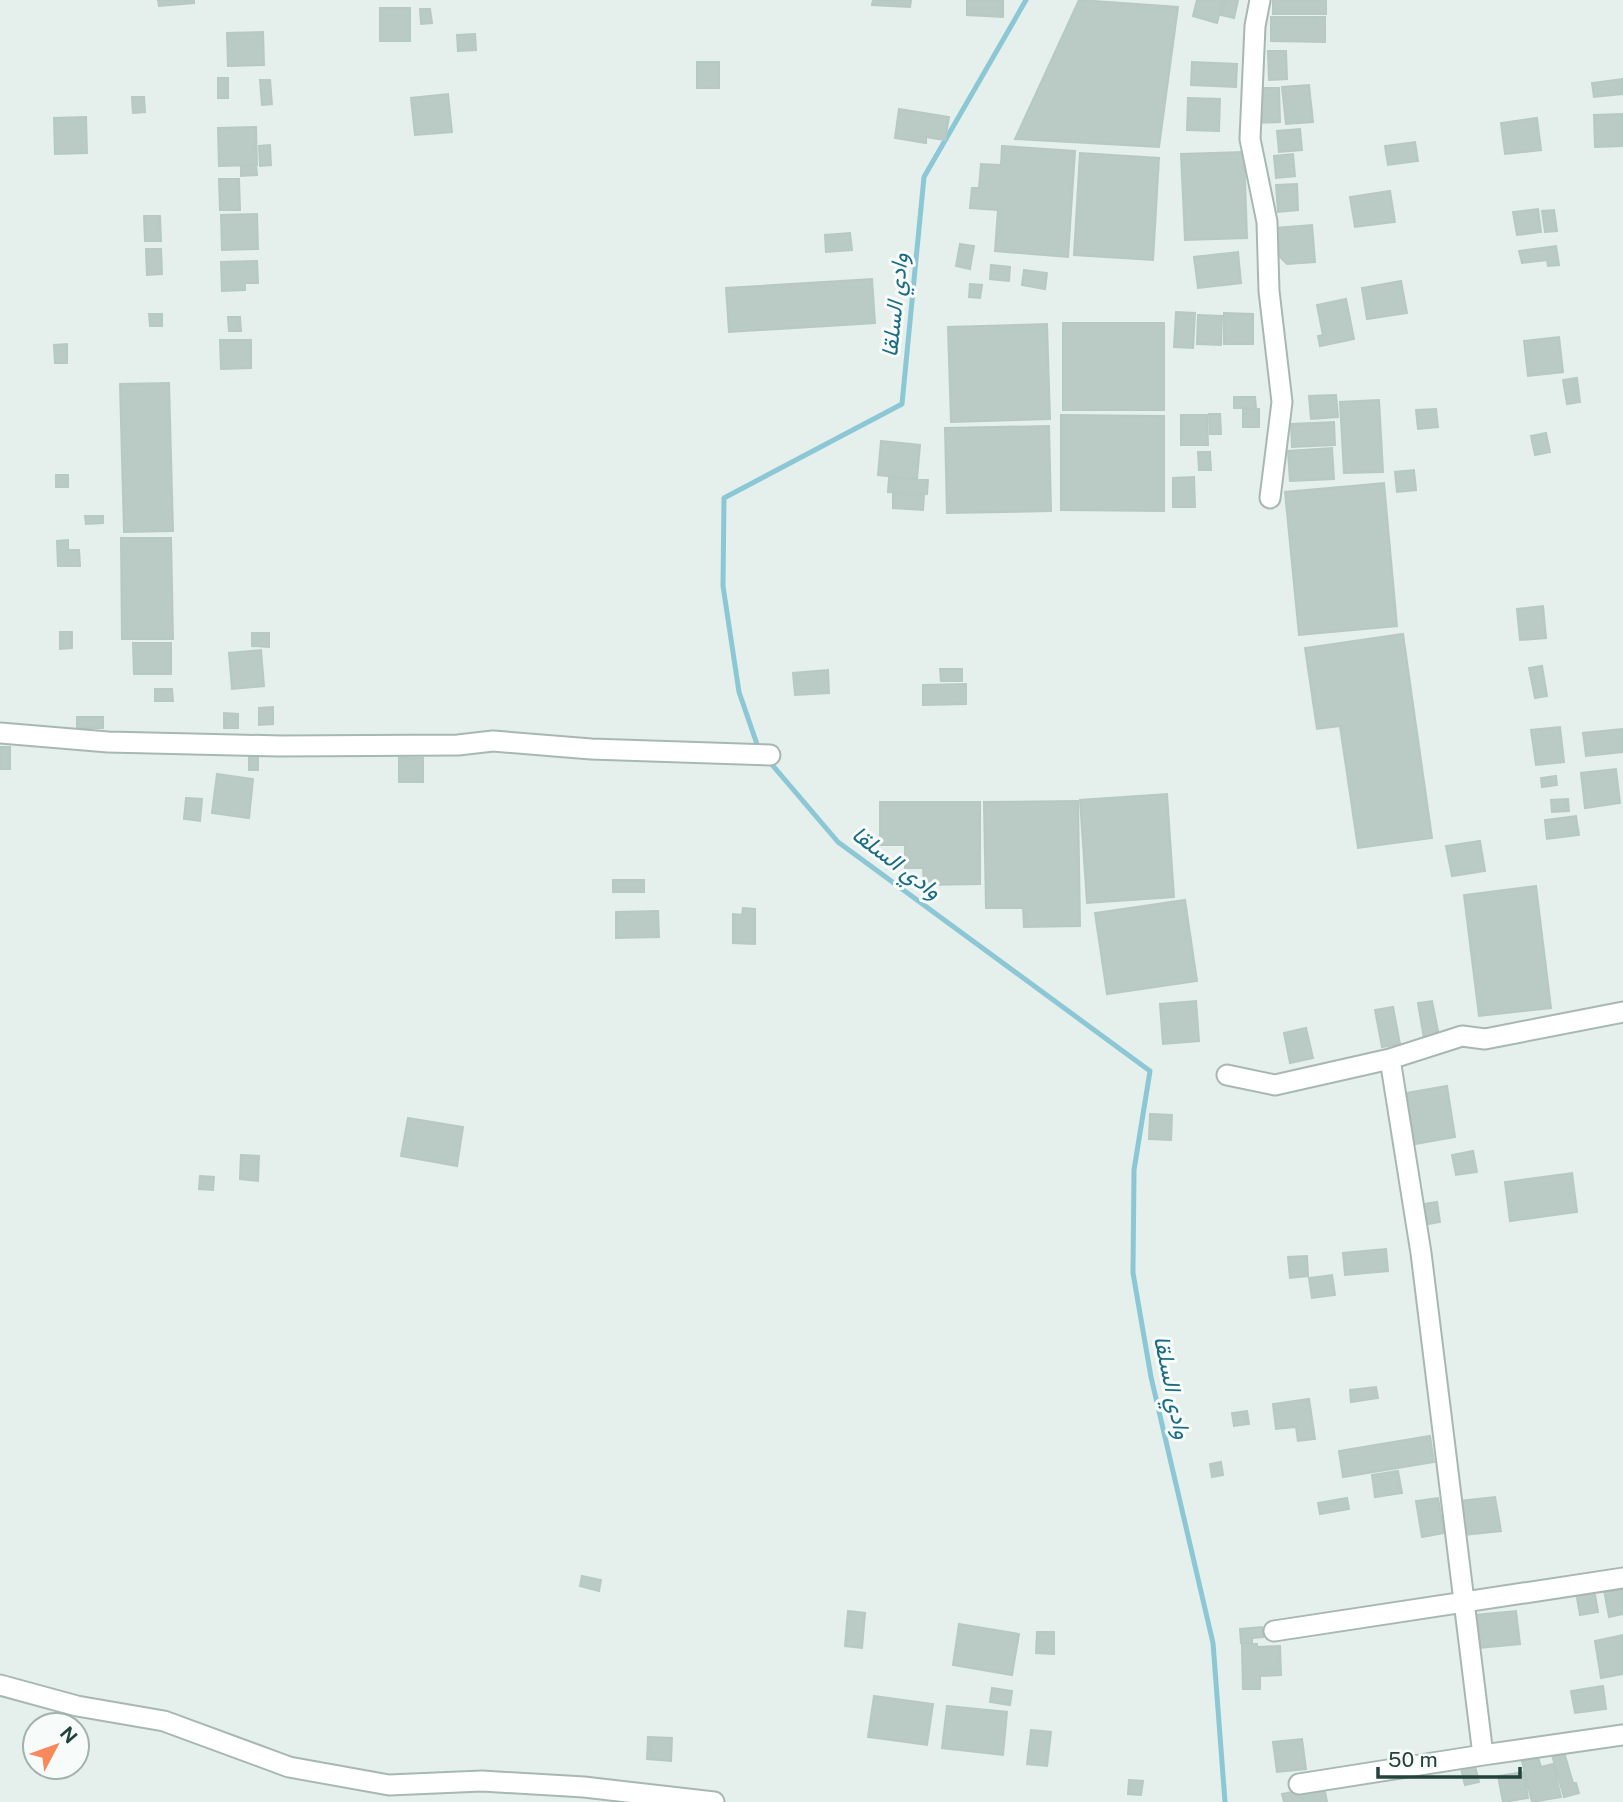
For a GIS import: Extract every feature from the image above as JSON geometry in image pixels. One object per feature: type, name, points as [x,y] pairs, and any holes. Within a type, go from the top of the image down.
[{"type":"street","points":[[1260,0],[1255,26],[1250,139],[1267,222],[1269,291],[1282,402],[1270,498]]},
{"type":"street","points":[[0,733],[108,742],[281,746],[458,745],[493,741],[591,749],[769,755]]},
{"type":"street","points":[[1227,1075],[1275,1085],[1390,1059],[1462,1036],[1485,1039],[1623,1012]]},
{"type":"street","points":[[1390,1059],[1421,1253],[1483,1755]]},
{"type":"street","points":[[1274,1631],[1623,1578]]},
{"type":"street","points":[[0,1685],[78,1706],[164,1721],[289,1766],[389,1785],[482,1781],[584,1787],[714,1802]]},
{"type":"street","points":[[1299,1784],[1623,1735]]},
{"type":"building","points":[[158,0],[194,0],[194,3],[159,6]]},
{"type":"building","points":[[873,0],[911,0],[910,7],[872,5]]},
{"type":"building","points":[[967,0],[1003,0],[1003,17],[967,15]]},
{"type":"building","points":[[1079,0],[1178,7],[1159,147],[1015,139]]},
{"type":"building","points":[[1197,0],[1223,0],[1217,23],[1193,16]]},
{"type":"building","points":[[1225,0],[1238,0],[1234,18],[1221,15]]},
{"type":"building","points":[[1273,0],[1326,0],[1326,14],[1273,14]]},
{"type":"building","points":[[380,8],[410,8],[410,41],[380,41]]},
{"type":"building","points":[[420,9],[430,9],[432,23],[421,24]]},
{"type":"building","points":[[1271,17],[1325,17],[1325,42],[1271,41]]},
{"type":"building","points":[[263,32],[264,65],[228,66],[227,33]]},
{"type":"building","points":[[475,34],[476,50],[458,51],[457,35]]},
{"type":"building","points":[[1268,51],[1286,51],[1287,79],[1269,80]]},
{"type":"building","points":[[697,62],[719,62],[719,88],[697,88]]},
{"type":"building","points":[[1192,62],[1237,64],[1236,87],[1191,85]]},
{"type":"building","points":[[218,78],[228,78],[228,98],[218,98]]},
{"type":"building","points":[[1623,79],[1623,94],[1594,97],[1592,83]]},
{"type":"building","points":[[260,80],[270,80],[272,104],[262,105]]},
{"type":"building","points":[[1309,85],[1313,122],[1286,124],[1282,87]]},
{"type":"building","points":[[1255,88],[1279,88],[1280,122],[1256,123]]},
{"type":"building","points":[[448,94],[452,132],[415,135],[411,98]]},
{"type":"building","points":[[132,97],[144,97],[145,112],[133,113]]},
{"type":"building","points":[[1188,98],[1220,99],[1219,131],[1187,130]]},
{"type":"building","points":[[899,109],[949,117],[945,140],[926,137],[926,143],[895,138]]},
{"type":"building","points":[[1623,114],[1623,146],[1595,147],[1594,115]]},
{"type":"building","points":[[86,117],[87,153],[55,154],[54,118]]},
{"type":"building","points":[[1537,118],[1541,150],[1505,154],[1501,123]]},
{"type":"building","points":[[256,127],[257,165],[219,166],[218,128]]},
{"type":"building","points":[[1300,129],[1302,150],[1279,152],[1277,131]]},
{"type":"building","points":[[1415,142],[1418,161],[1388,165],[1385,146]]},
{"type":"building","points":[[270,145],[271,165],[260,166],[259,146]]},
{"type":"building","points":[[1002,146],[1075,151],[1068,257],[995,251],[998,210],[970,208],[972,188],[979,188],[981,164],[1001,165]]},
{"type":"building","points":[[1244,152],[1247,238],[1185,240],[1181,154]]},
{"type":"building","points":[[1080,153],[1159,158],[1153,260],[1074,255]]},
{"type":"building","points":[[1293,154],[1295,176],[1276,178],[1274,156]]},
{"type":"building","points":[[256,165],[257,175],[241,176],[241,166]]},
{"type":"building","points":[[219,179],[239,179],[240,210],[220,210]]},
{"type":"building","points":[[1297,184],[1298,210],[1278,212],[1276,185]]},
{"type":"building","points":[[1390,191],[1395,222],[1355,227],[1350,197]]},
{"type":"building","points":[[1538,209],[1541,232],[1517,235],[1513,212]]},
{"type":"building","points":[[1554,210],[1557,231],[1545,232],[1542,211]]},
{"type":"building","points":[[257,214],[258,249],[222,250],[221,215]]},
{"type":"building","points":[[144,216],[160,216],[161,241],[145,241]]},
{"type":"building","points":[[1312,225],[1315,262],[1287,264],[1277,254],[1275,228]]},
{"type":"building","points":[[850,233],[852,250],[826,252],[825,235]]},
{"type":"building","points":[[960,244],[974,246],[970,269],[956,266]]},
{"type":"building","points":[[1556,246],[1559,265],[1548,266],[1547,260],[1522,263],[1519,251]]},
{"type":"building","points":[[146,249],[161,249],[162,274],[147,275]]},
{"type":"building","points":[[1238,252],[1241,283],[1198,288],[1194,257]]},
{"type":"building","points":[[257,261],[258,283],[245,283],[245,290],[222,291],[221,262]]},
{"type":"building","points":[[991,265],[1010,267],[1009,281],[990,279]]},
{"type":"building","points":[[1024,270],[1047,273],[1045,289],[1022,285]]},
{"type":"building","points":[[872,279],[875,323],[729,332],[726,288]]},
{"type":"building","points":[[1401,281],[1407,313],[1367,319],[1362,288]]},
{"type":"building","points":[[970,284],[982,285],[980,298],[969,297]]},
{"type":"building","points":[[1346,299],[1354,339],[1320,346],[1318,336],[1323,335],[1317,305]]},
{"type":"building","points":[[1176,312],[1195,313],[1193,348],[1174,347]]},
{"type":"building","points":[[1224,313],[1253,314],[1253,344],[1224,344]]},
{"type":"building","points":[[149,314],[162,314],[162,326],[150,326]]},
{"type":"building","points":[[1198,315],[1222,316],[1221,345],[1197,344]]},
{"type":"building","points":[[228,317],[240,317],[241,331],[229,331]]},
{"type":"building","points":[[1063,323],[1164,323],[1164,410],[1063,410]]},
{"type":"building","points":[[1047,324],[1050,419],[951,422],[948,327]]},
{"type":"building","points":[[1559,337],[1563,372],[1528,376],[1524,341]]},
{"type":"building","points":[[220,340],[251,340],[251,368],[221,369]]},
{"type":"building","points":[[67,344],[67,363],[55,363],[54,345]]},
{"type":"building","points":[[1577,378],[1580,402],[1567,404],[1563,380]]},
{"type":"building","points":[[169,383],[173,531],[124,532],[120,384]]},
{"type":"building","points":[[1336,395],[1338,417],[1311,419],[1309,396]]},
{"type":"building","points":[[1234,397],[1255,397],[1256,408],[1234,408]]},
{"type":"building","points":[[1379,400],[1383,472],[1344,473],[1340,402]]},
{"type":"building","points":[[1243,409],[1259,409],[1259,427],[1243,427]]},
{"type":"building","points":[[1436,409],[1438,427],[1418,429],[1416,410]]},
{"type":"building","points":[[1209,414],[1220,414],[1221,434],[1210,434]]},
{"type":"building","points":[[1061,415],[1164,416],[1164,511],[1061,510]]},
{"type":"building","points":[[1181,415],[1207,415],[1208,445],[1181,445]]},
{"type":"building","points":[[1334,422],[1335,445],[1292,447],[1291,424]]},
{"type":"building","points":[[1049,426],[1051,511],[947,513],[945,428]]},
{"type":"building","points":[[1546,433],[1550,452],[1535,455],[1531,436]]},
{"type":"building","points":[[881,441],[920,445],[917,479],[878,475]]},
{"type":"building","points":[[1332,448],[1334,479],[1290,481],[1288,451]]},
{"type":"building","points":[[1198,452],[1210,452],[1211,470],[1199,470]]},
{"type":"building","points":[[1414,470],[1416,490],[1397,492],[1395,472]]},
{"type":"building","points":[[56,475],[68,475],[68,487],[56,487]]},
{"type":"building","points":[[1194,477],[1195,507],[1173,507],[1173,478]]},
{"type":"building","points":[[889,478],[928,480],[927,494],[888,492]]},
{"type":"building","points":[[1384,483],[1397,626],[1299,635],[1285,492]]},
{"type":"building","points":[[893,494],[924,496],[923,510],[893,508]]},
{"type":"building","points":[[85,516],[103,516],[103,523],[86,524]]},
{"type":"building","points":[[121,538],[171,538],[173,639],[122,639]]},
{"type":"building","points":[[68,540],[68,550],[79,550],[80,566],[58,566],[57,541]]},
{"type":"building","points":[[1543,606],[1546,638],[1520,640],[1517,609]]},
{"type":"building","points":[[60,632],[72,632],[72,648],[60,649]]},
{"type":"building","points":[[252,633],[269,633],[269,647],[252,646]]},
{"type":"building","points":[[1403,634],[1432,838],[1358,848],[1340,726],[1317,729],[1305,648]]},
{"type":"building","points":[[133,643],[171,643],[171,674],[134,674]]},
{"type":"building","points":[[261,650],[264,686],[232,689],[229,653]]},
{"type":"building","points":[[1542,666],[1547,696],[1535,698],[1529,668]]},
{"type":"building","points":[[940,669],[962,669],[962,681],[941,681]]},
{"type":"building","points":[[828,670],[829,693],[795,695],[793,673]]},
{"type":"building","points":[[966,684],[966,704],[923,705],[923,685]]},
{"type":"building","points":[[155,689],[172,689],[173,701],[155,701]]},
{"type":"building","points":[[273,707],[273,724],[259,725],[259,708]]},
{"type":"building","points":[[224,713],[238,714],[238,728],[224,728]]},
{"type":"building","points":[[77,717],[103,717],[103,728],[77,728]]},
{"type":"building","points":[[1560,727],[1564,762],[1536,765],[1531,730]]},
{"type":"building","points":[[1623,729],[1623,752],[1586,756],[1583,733]]},
{"type":"building","points":[[0,747],[10,747],[10,769],[0,769]]},
{"type":"building","points":[[249,756],[258,756],[258,770],[249,770]]},
{"type":"building","points":[[399,758],[423,758],[423,782],[399,782]]},
{"type":"building","points":[[1616,769],[1620,803],[1585,808],[1581,773]]},
{"type":"building","points":[[217,774],[253,779],[249,818],[212,813]]},
{"type":"building","points":[[1556,776],[1557,785],[1542,787],[1541,778]]},
{"type":"building","points":[[1167,794],[1174,897],[1087,903],[1080,800]]},
{"type":"building","points":[[186,798],[202,799],[200,821],[184,819]]},
{"type":"building","points":[[1568,799],[1569,811],[1552,812],[1551,800]]},
{"type":"building","points":[[1078,801],[1080,926],[1024,927],[1023,908],[986,908],[984,802]]},
{"type":"building","points":[[880,802],[980,802],[980,884],[924,885],[923,868],[905,868],[905,845],[880,845]]},
{"type":"building","points":[[1576,816],[1579,835],[1547,839],[1545,820]]},
{"type":"building","points":[[1480,841],[1485,871],[1452,876],[1446,846]]},
{"type":"building","points":[[613,880],[644,880],[644,892],[613,892]]},
{"type":"building","points":[[1536,886],[1551,1008],[1479,1016],[1464,895]]},
{"type":"building","points":[[1185,900],[1197,981],[1107,994],[1095,913]]},
{"type":"building","points":[[743,908],[755,909],[755,944],[733,943],[733,914],[742,915]]},
{"type":"building","points":[[658,911],[659,937],[616,938],[616,912]]},
{"type":"building","points":[[1196,1001],[1199,1041],[1163,1044],[1160,1004]]},
{"type":"building","points":[[1432,1001],[1439,1036],[1424,1039],[1418,1003]]},
{"type":"building","points":[[1393,1007],[1400,1044],[1382,1047],[1375,1010]]},
{"type":"building","points":[[1306,1028],[1313,1058],[1290,1063],[1284,1033]]},
{"type":"building","points":[[1447,1086],[1455,1137],[1415,1144],[1406,1093]]},
{"type":"building","points":[[1150,1114],[1172,1115],[1171,1140],[1149,1139]]},
{"type":"building","points":[[408,1118],[463,1127],[457,1166],[401,1156]]},
{"type":"building","points":[[1473,1151],[1477,1172],[1456,1175],[1452,1155]]},
{"type":"building","points":[[241,1155],[259,1156],[258,1181],[240,1179]]},
{"type":"building","points":[[1572,1173],[1577,1212],[1510,1221],[1505,1182]]},
{"type":"building","points":[[200,1176],[214,1177],[213,1190],[199,1189]]},
{"type":"building","points":[[1437,1202],[1440,1222],[1422,1225],[1418,1205]]},
{"type":"building","points":[[1386,1249],[1388,1271],[1345,1275],[1343,1253]]},
{"type":"building","points":[[1307,1256],[1308,1276],[1290,1278],[1288,1257]]},
{"type":"building","points":[[1332,1275],[1335,1295],[1312,1298],[1309,1278]]},
{"type":"building","points":[[1376,1387],[1378,1398],[1351,1402],[1350,1390]]},
{"type":"building","points":[[1309,1399],[1315,1439],[1298,1441],[1296,1427],[1276,1429],[1273,1404]]},
{"type":"building","points":[[1247,1411],[1249,1424],[1234,1426],[1232,1413]]},
{"type":"building","points":[[1430,1436],[1434,1462],[1343,1477],[1339,1451]]},
{"type":"building","points":[[1221,1462],[1223,1475],[1212,1477],[1210,1464]]},
{"type":"building","points":[[1398,1471],[1402,1493],[1375,1497],[1372,1475]]},
{"type":"building","points":[[1495,1497],[1501,1531],[1464,1535],[1460,1501]]},
{"type":"building","points":[[1347,1498],[1349,1509],[1320,1514],[1318,1503]]},
{"type":"building","points":[[1438,1498],[1444,1533],[1422,1537],[1416,1501]]},
{"type":"building","points":[[582,1576],[601,1580],[599,1591],[580,1586]]},
{"type":"building","points":[[1623,1587],[1623,1614],[1609,1617],[1604,1590]]},
{"type":"building","points":[[1594,1589],[1598,1612],[1580,1615],[1576,1592]]},
{"type":"building","points":[[848,1611],[865,1613],[862,1648],[845,1646]]},
{"type":"building","points":[[1516,1611],[1520,1644],[1479,1648],[1475,1615]]},
{"type":"building","points":[[959,1624],[1019,1634],[1012,1675],[953,1665]]},
{"type":"building","points":[[1262,1627],[1263,1637],[1252,1638],[1252,1643],[1241,1643],[1240,1629]]},
{"type":"building","points":[[1037,1632],[1054,1632],[1054,1654],[1036,1653]]},
{"type":"building","points":[[1623,1635],[1623,1674],[1601,1678],[1595,1641]]},
{"type":"building","points":[[1242,1644],[1257,1644],[1257,1647],[1280,1646],[1281,1675],[1260,1676],[1260,1689],[1243,1689]]},
{"type":"building","points":[[1603,1686],[1606,1709],[1575,1713],[1571,1691]]},
{"type":"building","points":[[992,1688],[1012,1691],[1010,1705],[990,1702]]},
{"type":"building","points":[[874,1696],[933,1704],[927,1745],[868,1737]]},
{"type":"building","points":[[947,1706],[1007,1712],[1003,1755],[942,1748]]},
{"type":"building","points":[[1031,1730],[1051,1732],[1047,1766],[1027,1764]]},
{"type":"building","points":[[648,1737],[672,1738],[671,1761],[647,1759]]},
{"type":"building","points":[[1302,1739],[1306,1769],[1277,1772],[1273,1742]]},
{"type":"building","points":[[1564,1752],[1573,1783],[1576,1783],[1579,1793],[1564,1797],[1552,1755]]},
{"type":"building","points":[[1538,1757],[1541,1767],[1553,1764],[1561,1797],[1532,1802],[1522,1761]]},
{"type":"building","points":[[1475,1766],[1479,1782],[1465,1785],[1461,1769]]},
{"type":"building","points":[[1524,1772],[1528,1798],[1503,1802],[1498,1776]]},
{"type":"building","points":[[1129,1780],[1143,1781],[1141,1795],[1128,1794]]},
{"type":"building","points":[[1324,1786],[1327,1802],[1284,1802],[1282,1794]]},
{"type":"waterway","name":"وادي السلقا","points":[[759,750],[739,692],[723,586],[724,498],[902,404],[924,177],[1026,0]]},
{"type":"waterway","name":"وادي السلقا","points":[[768,760],[838,842],[1150,1071],[1134,1170],[1133,1273],[1151,1377],[1213,1643],[1225,1802]]}]
